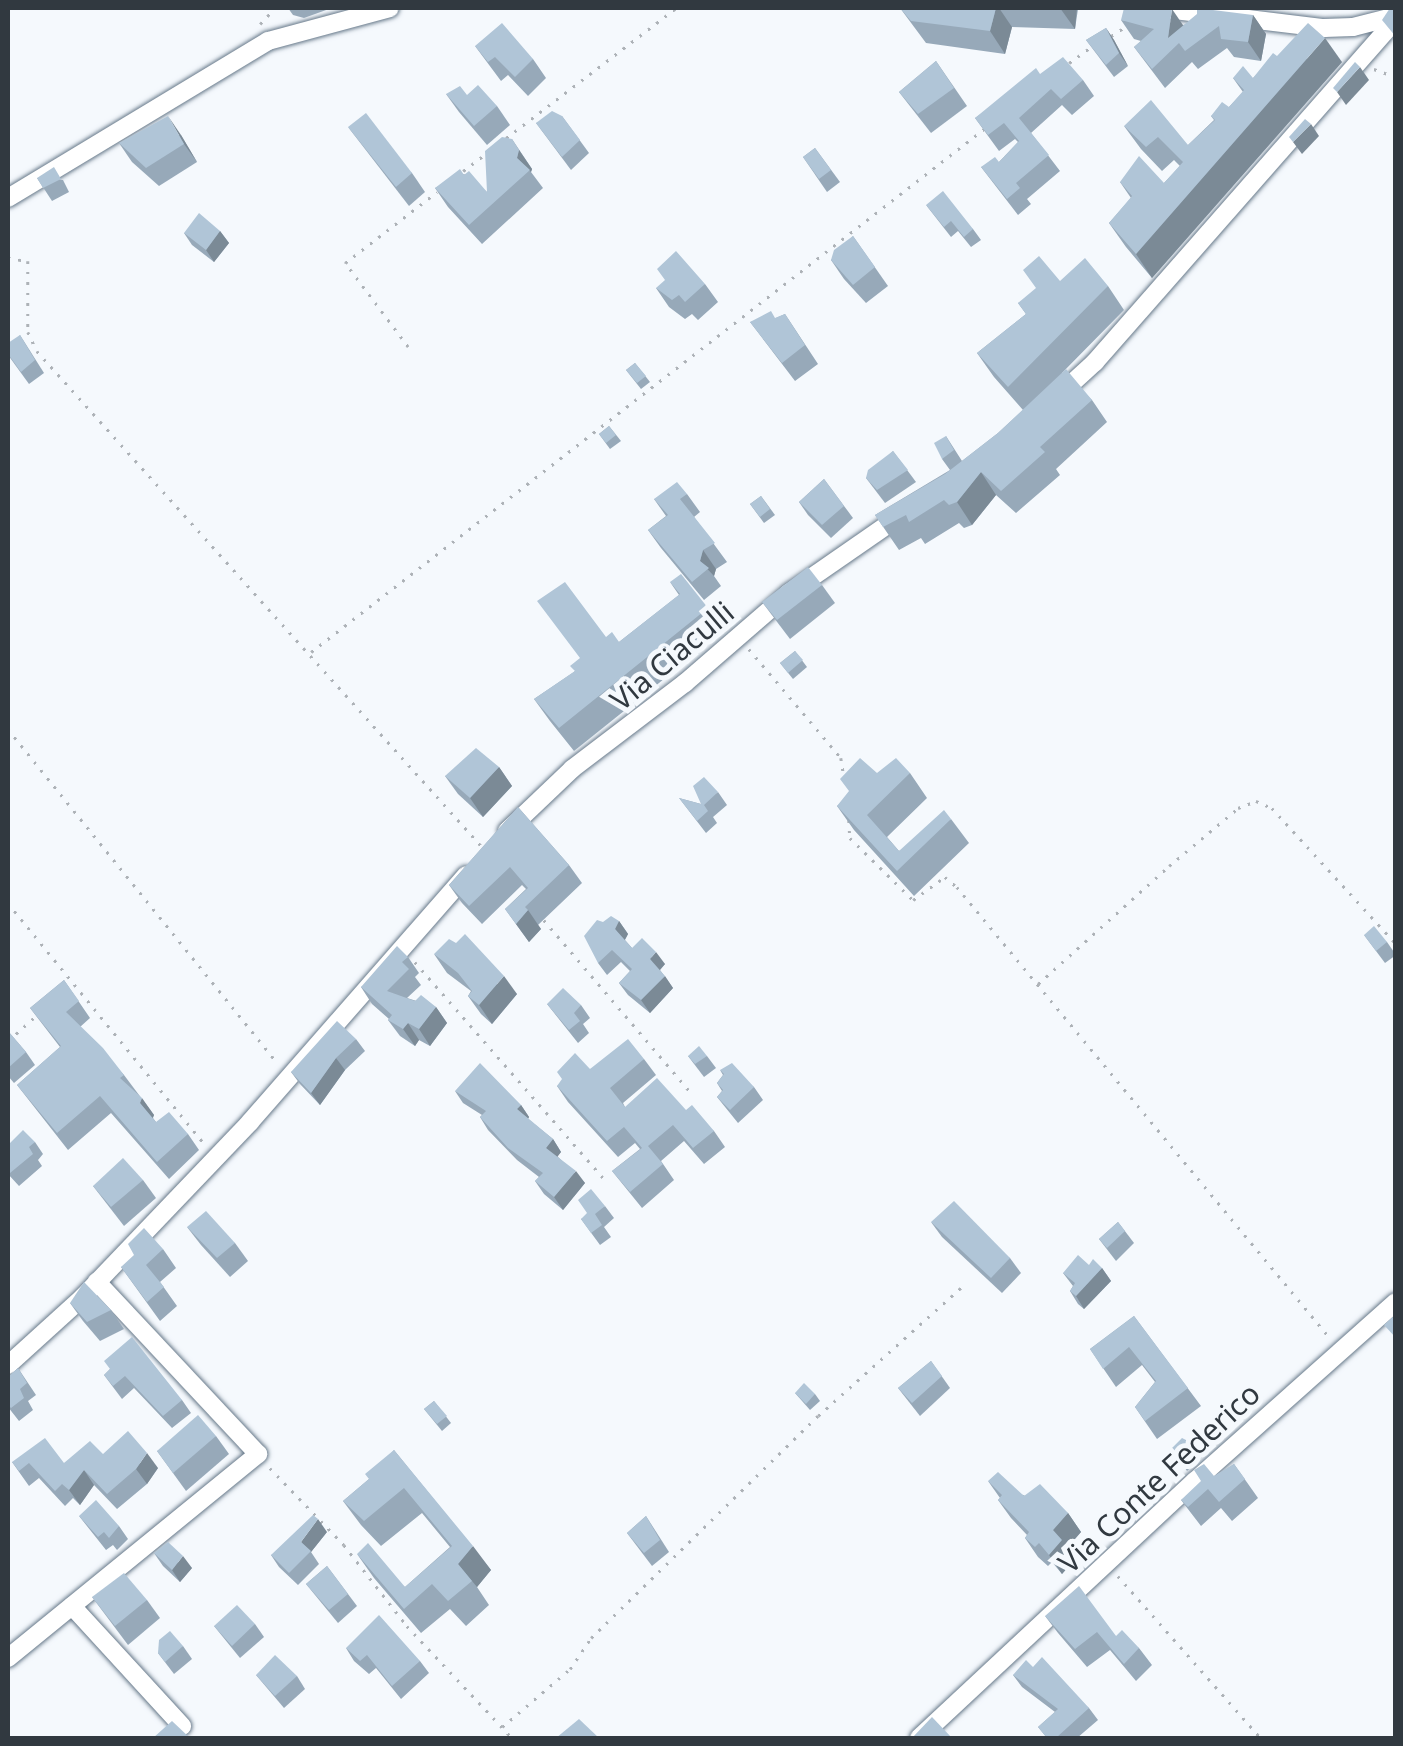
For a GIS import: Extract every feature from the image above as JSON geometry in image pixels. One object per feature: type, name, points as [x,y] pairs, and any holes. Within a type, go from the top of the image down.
[{"type":"street","points":[[8,198],[268,41],[390,8]]},
{"type":"street","points":[[1158,8],[1324,28],[1354,27],[1396,18]]},
{"type":"street","points":[[1044,410],[1095,362],[1396,18]]},
{"type":"street","name":"Via Ciaculli","points":[[8,1365],[96,1282],[216,1157],[402,952],[481,858],[572,769],[789,593],[924,502]]},
{"type":"street","points":[[8,1658],[258,1454],[96,1282]]},
{"type":"street","name":"Via Conte Federico","points":[[918,1738],[1396,1302]]},
{"type":"street","points":[[72,1606],[182,1726]]},
{"type":"path","points":[[507,138],[676,8]]},
{"type":"path","points":[[1062,68],[1127,26]]},
{"type":"path","points":[[1360,60],[1396,77]]},
{"type":"path","points":[[309,654],[985,128]]},
{"type":"path","points":[[462,172],[492,149]]},
{"type":"path","points":[[408,346],[345,263],[448,183]]},
{"type":"path","points":[[8,258],[28,261],[28,332],[37,352],[309,654],[481,858]]},
{"type":"path","points":[[739,637],[841,758],[846,790]]},
{"type":"path","points":[[8,729],[289,1078]]},
{"type":"path","points":[[1037,985],[1238,808],[1256,801],[1272,808],[1396,944]]},
{"type":"path","points":[[848,806],[850,838],[913,900],[945,877],[1340,1351]]},
{"type":"path","points":[[8,903],[216,1157]]},
{"type":"path","points":[[542,918],[692,1094]]},
{"type":"path","points":[[402,952],[417,963],[605,1180]]},
{"type":"path","points":[[8,1041],[48,1007]]},
{"type":"path","points":[[502,1728],[570,1670],[591,1638],[806,1428],[963,1286]]},
{"type":"path","points":[[258,1454],[344,1544],[408,1626],[512,1738]]},
{"type":"path","points":[[1107,1563],[1261,1738]]},
{"type":"building","points":[[900,8],[996,8],[990,31],[911,21]]},
{"type":"building","points":[[1124,8],[1172,9],[1168,38],[1197,14],[1197,8],[1253,15],[1248,42],[1221,39],[1219,26],[1185,51],[1179,43],[1152,69],[1134,47],[1154,29],[1121,20]]},
{"type":"building","points":[[1390,8],[1396,8],[1396,37],[1382,20]]},
{"type":"building","points":[[502,23],[533,59],[515,77],[495,57],[488,62],[475,46]]},
{"type":"building","points":[[1308,23],[1325,38],[1136,254],[1109,223],[1132,196],[1120,182],[1139,156],[1164,183],[1183,162],[1158,137],[1146,147],[1124,126],[1151,100],[1188,145],[1215,120],[1211,116],[1222,102],[1229,107],[1244,90],[1233,78],[1243,66],[1253,78],[1273,53],[1277,56]]},
{"type":"building","points":[[1106,28],[1119,53],[1106,65],[1086,40]]},
{"type":"building","points":[[1063,57],[1083,80],[1061,99],[1051,89],[1019,118],[1049,155],[1016,183],[1020,188],[1007,199],[981,167],[995,157],[999,162],[1019,141],[1004,123],[988,135],[975,118],[1036,68],[1040,74]]},
{"type":"building","points":[[936,61],[954,88],[918,114],[899,92]]},
{"type":"building","points":[[1355,62],[1360,67],[1337,92],[1333,88]]},
{"type":"building","points":[[478,85],[497,106],[474,126],[446,94],[460,86],[467,95]]},
{"type":"building","points":[[552,111],[562,116],[580,140],[562,157],[536,123]]},
{"type":"building","points":[[366,113],[412,173],[396,187],[348,127]]},
{"type":"building","points":[[168,116],[184,144],[146,168],[119,143]]},
{"type":"building","points":[[1305,119],[1311,124],[1293,142],[1289,137]]},
{"type":"building","points":[[502,137],[512,139],[519,150],[517,158],[530,170],[469,225],[435,188],[460,169],[464,175],[469,171],[487,192],[485,151]]},
{"type":"building","points":[[815,148],[831,170],[819,179],[803,157]]},
{"type":"building","points":[[54,167],[61,179],[43,188],[37,178]]},
{"type":"building","points":[[943,191],[973,229],[964,237],[951,221],[944,227],[926,205]]},
{"type":"building","points":[[199,213],[220,231],[206,250],[184,233]]},
{"type":"building","points":[[853,236],[875,267],[853,285],[831,260],[834,250]]},
{"type":"building","points":[[676,251],[705,284],[685,302],[679,295],[672,300],[656,288],[665,280],[657,269]]},
{"type":"building","points":[[1039,256],[1060,281],[1085,258],[1108,286],[1008,387],[977,353],[1026,314],[1018,303],[1036,288],[1023,270]]},
{"type":"building","points":[[771,311],[775,318],[785,314],[805,345],[782,363],[750,322]]},
{"type":"building","points":[[20,335],[35,360],[21,372],[8,354],[8,343]]},
{"type":"building","points":[[635,363],[646,376],[637,383],[626,370]]},
{"type":"building","points":[[1066,369],[1092,400],[1040,447],[1045,452],[1001,491],[981,472],[957,502],[949,505],[944,500],[909,522],[906,515],[883,527],[875,515],[945,474],[998,433]]},
{"type":"building","points":[[609,426],[616,435],[606,443],[599,434]]},
{"type":"building","points":[[946,436],[954,450],[942,459],[934,443]]},
{"type":"building","points":[[893,451],[908,470],[877,490],[866,478],[868,470]]},
{"type":"building","points":[[824,479],[844,506],[822,525],[799,502]]},
{"type":"building","points":[[677,482],[687,494],[680,499],[715,543],[703,550],[700,561],[709,568],[692,582],[648,530],[668,515],[654,499]]},
{"type":"building","points":[[761,496],[770,509],[760,517],[750,504]]},
{"type":"building","points":[[808,567],[822,585],[777,620],[762,602]]},
{"type":"building","points":[[681,574],[708,608],[559,728],[534,699],[575,671],[570,666],[580,658],[537,601],[565,582],[606,637],[612,632],[619,642],[680,594],[670,582]]},
{"type":"building","points":[[795,651],[803,660],[788,673],[780,663]]},
{"type":"building","points":[[476,748],[499,767],[470,798],[445,776]]},
{"type":"building","points":[[860,758],[877,773],[896,758],[910,773],[867,815],[899,851],[944,810],[951,819],[897,871],[837,806],[849,791],[840,779]]},
{"type":"building","points":[[704,777],[718,792],[704,805],[708,811],[697,821],[679,798],[701,804],[693,786]]},
{"type":"building","points":[[518,807],[569,865],[525,907],[528,910],[516,924],[505,909],[528,888],[510,867],[469,906],[449,885]]},
{"type":"building","points":[[611,916],[619,921],[615,929],[632,948],[642,938],[656,952],[650,959],[665,976],[641,1000],[619,983],[632,969],[612,950],[598,963],[584,936],[597,920],[603,922]]},
{"type":"building","points":[[1374,926],[1387,942],[1376,951],[1364,935]]},
{"type":"building","points":[[465,934],[504,976],[479,1005],[468,996],[472,991],[458,973],[434,954],[449,939],[456,943]]},
{"type":"building","points":[[397,946],[408,957],[402,962],[409,969],[387,991],[415,1001],[421,995],[436,1007],[419,1029],[408,1023],[403,1029],[388,1020],[392,1015],[361,987]]},
{"type":"building","points":[[64,980],[79,1001],[66,1012],[103,1048],[124,1075],[120,1078],[142,1098],[140,1103],[156,1122],[169,1112],[188,1134],[157,1162],[100,1096],[57,1133],[17,1085],[61,1046],[30,1008]]},
{"type":"building","points":[[563,988],[581,1005],[574,1013],[580,1021],[569,1030],[547,1004]]},
{"type":"building","points":[[337,1021],[356,1039],[336,1058],[311,1093],[291,1072]]},
{"type":"building","points":[[8,1031],[26,1052],[8,1068]]},
{"type":"building","points":[[628,1039],[644,1059],[610,1088],[625,1107],[657,1078],[686,1110],[692,1105],[714,1131],[693,1148],[673,1125],[648,1146],[663,1164],[630,1192],[612,1171],[642,1148],[624,1127],[607,1141],[557,1086],[562,1079],[557,1072],[575,1053],[590,1069]]},
{"type":"building","points":[[699,1046],[707,1056],[695,1064],[688,1056]]},
{"type":"building","points":[[480,1063],[521,1105],[517,1109],[553,1139],[546,1148],[576,1171],[554,1197],[535,1181],[543,1173],[508,1148],[480,1117],[486,1111],[455,1091]]},
{"type":"building","points":[[732,1063],[754,1087],[730,1110],[717,1097],[723,1090],[717,1083],[724,1074],[720,1070]]},
{"type":"building","points":[[23,1130],[35,1142],[29,1147],[33,1154],[10,1173],[8,1145]]},
{"type":"building","points":[[123,1158],[143,1180],[111,1207],[93,1186]]},
{"type":"building","points":[[591,1189],[605,1206],[595,1214],[602,1225],[591,1233],[581,1219],[587,1213],[578,1200]]},
{"type":"building","points":[[954,1201],[1010,1258],[991,1278],[931,1222]]},
{"type":"building","points":[[206,1211],[235,1243],[217,1258],[187,1227]]},
{"type":"building","points":[[1118,1222],[1125,1231],[1107,1248],[1099,1239]]},
{"type":"building","points":[[144,1228],[163,1249],[146,1265],[164,1287],[147,1302],[121,1267],[134,1255],[128,1244]]},
{"type":"building","points":[[1078,1255],[1089,1265],[1093,1259],[1102,1268],[1076,1296],[1070,1291],[1075,1283],[1063,1273]]},
{"type":"building","points":[[84,1282],[111,1310],[87,1322],[70,1303]]},
{"type":"building","points":[[1396,1314],[1396,1338],[1384,1325]]},
{"type":"building","points":[[1134,1316],[1188,1388],[1145,1421],[1135,1407],[1156,1381],[1129,1347],[1103,1369],[1090,1349]]},
{"type":"building","points":[[132,1337],[182,1400],[163,1416],[125,1376],[113,1386],[104,1375],[110,1369],[104,1361]]},
{"type":"building","points":[[931,1361],[942,1376],[912,1403],[898,1388]]},
{"type":"building","points":[[18,1368],[27,1383],[20,1389],[24,1398],[11,1408],[8,1377]]},
{"type":"building","points":[[804,1383],[815,1394],[806,1404],[795,1393]]},
{"type":"building","points":[[434,1401],[447,1416],[437,1424],[424,1409]]},
{"type":"building","points":[[198,1415],[216,1436],[173,1473],[157,1451]]},
{"type":"building","points":[[128,1431],[147,1453],[136,1469],[107,1494],[84,1470],[69,1490],[62,1484],[55,1491],[29,1463],[19,1471],[12,1462],[45,1438],[64,1463],[90,1441],[103,1454]]},
{"type":"building","points":[[1204,1433],[1210,1440],[1183,1465],[1172,1448],[1182,1438],[1192,1443]]},
{"type":"building","points":[[394,1450],[473,1546],[458,1564],[472,1581],[448,1601],[432,1584],[404,1609],[357,1554],[368,1543],[405,1587],[452,1546],[404,1488],[364,1521],[343,1501],[369,1479],[365,1474]]},
{"type":"building","points":[[1204,1464],[1214,1476],[1234,1464],[1245,1479],[1219,1502],[1208,1489],[1188,1507],[1181,1500],[1201,1481],[1194,1470]]},
{"type":"building","points":[[998,1472],[1024,1496],[1040,1484],[1068,1513],[1053,1530],[1062,1540],[1049,1555],[1039,1543],[1035,1547],[1025,1538],[1029,1532],[998,1500],[1002,1495],[988,1481]]},
{"type":"building","points":[[96,1500],[119,1526],[109,1538],[104,1532],[98,1537],[79,1516]]},
{"type":"building","points":[[313,1515],[318,1519],[301,1542],[311,1551],[289,1573],[271,1555]]},
{"type":"building","points":[[646,1516],[660,1540],[644,1553],[627,1533]]},
{"type":"building","points":[[168,1542],[183,1556],[172,1570],[154,1553]]},
{"type":"building","points":[[327,1566],[348,1594],[329,1610],[306,1584]]},
{"type":"building","points":[[124,1573],[147,1600],[115,1626],[92,1597]]},
{"type":"building","points":[[1079,1586],[1116,1636],[1122,1630],[1139,1648],[1124,1664],[1097,1632],[1075,1649],[1045,1616]]},
{"type":"building","points":[[237,1605],[255,1624],[232,1646],[214,1626]]},
{"type":"building","points":[[379,1615],[420,1661],[392,1686],[367,1655],[360,1661],[346,1648]]},
{"type":"building","points":[[170,1631],[183,1646],[165,1662],[158,1653],[159,1640]]},
{"type":"building","points":[[275,1655],[297,1676],[275,1696],[256,1675]]},
{"type":"building","points":[[1042,1657],[1089,1708],[1059,1738],[1047,1738],[1038,1727],[1058,1709],[1013,1675],[1026,1660],[1033,1667]]},
{"type":"building","points":[[932,1717],[952,1738],[912,1738]]},
{"type":"building","points":[[579,1719],[599,1738],[556,1738]]},
{"type":"building","points":[[172,1721],[190,1738],[153,1738]]}]
